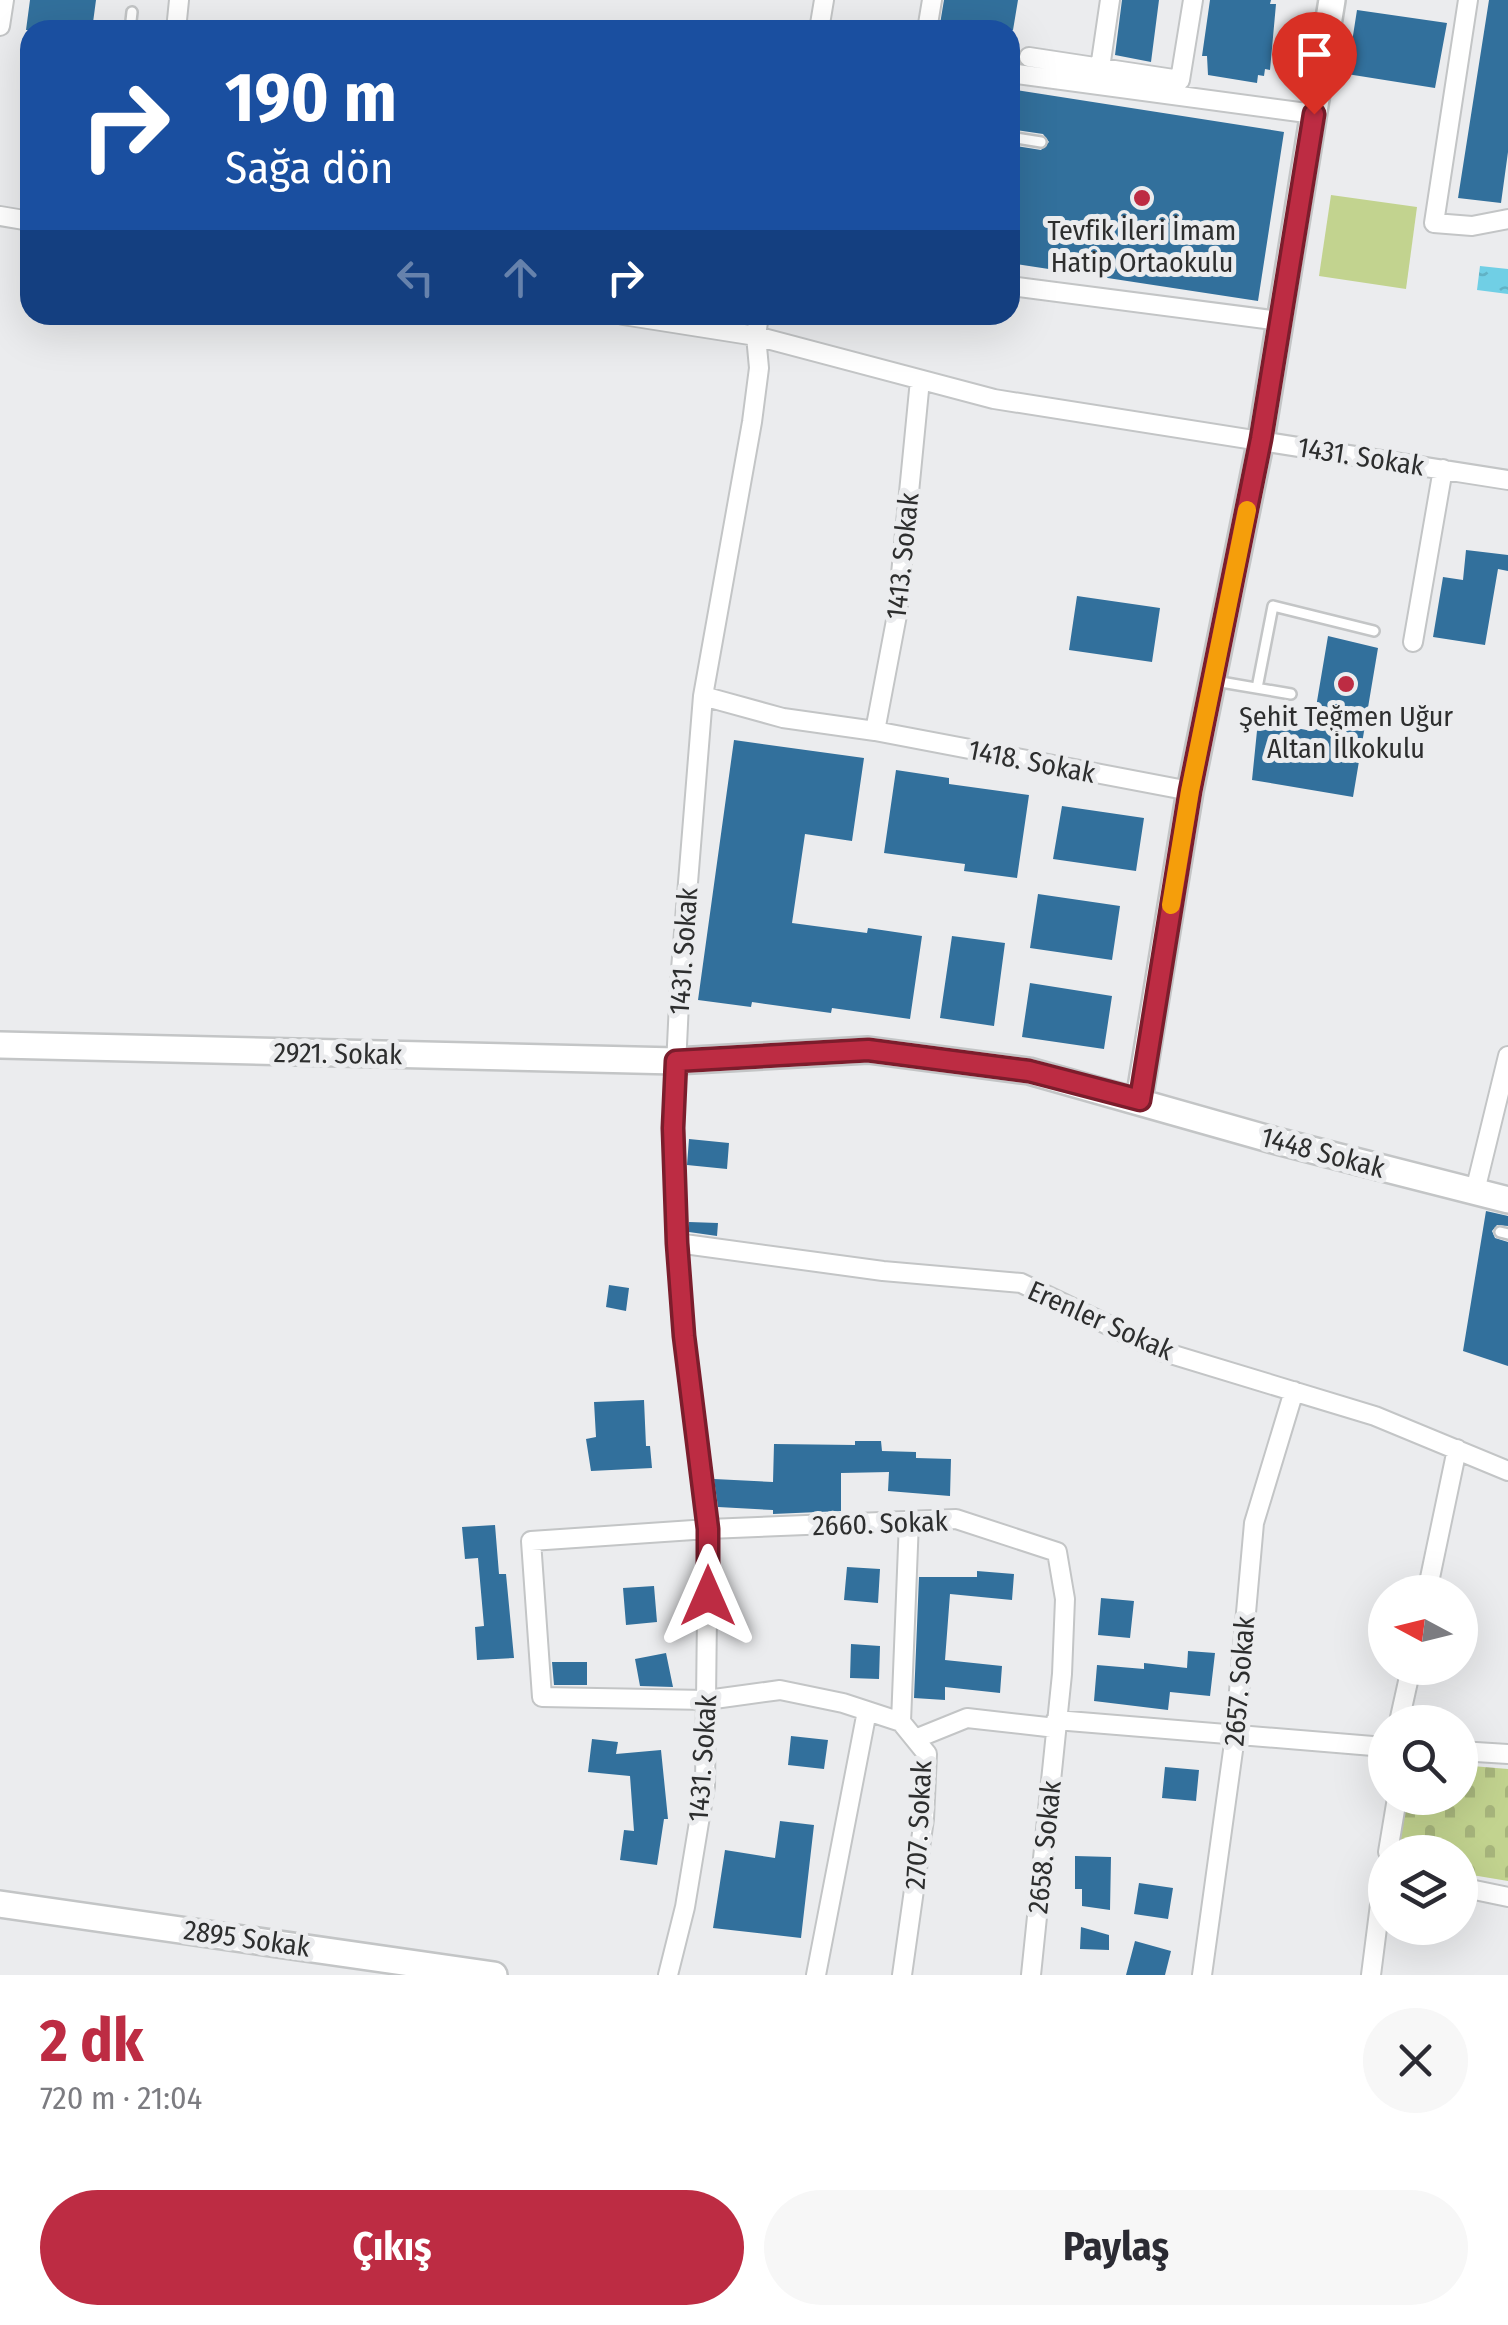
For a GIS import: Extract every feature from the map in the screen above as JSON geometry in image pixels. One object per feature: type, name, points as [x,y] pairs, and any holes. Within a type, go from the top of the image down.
[{"type":"street","points":[[0,26],[4,0]]},
{"type":"street","points":[[1100,68],[1110,0]]},
{"type":"street","points":[[1029,58],[1180,80],[1192,0]]},
{"type":"street","points":[[1140,1100],[1190,791],[1261,439],[1332,0]]},
{"type":"street","points":[[1468,0],[1434,223],[1472,226],[1508,219]]},
{"type":"street","points":[[1020,75],[1314,114]]},
{"type":"street","points":[[1020,287],[1280,321]]},
{"type":"street","name":"1431. Sokak","points":[[686,325],[756,336],[994,400],[1508,480]]},
{"type":"street","name":"1431. Sokak","points":[[668,1975],[686,1908],[705,1786],[707,1700],[708,1529],[684,1336],[677,1243],[673,1128],[676,1061],[703,696],[752,422],[759,368],[758,325]]},
{"type":"street","name":"1413. Sokak","points":[[874,731],[896,615],[920,380]]},
{"type":"street","points":[[1413,642],[1443,469]]},
{"type":"street","points":[[703,696],[783,718],[874,731]]},
{"type":"street","name":"1418. Sokak","points":[[874,731],[1190,791]]},
{"type":"street","name":"2921. Sokak","points":[[0,1045],[676,1061],[868,1050],[1029,1071],[1140,1100]]},
{"type":"street","points":[[1475,1191],[1508,1056]]},
{"type":"street","name":"1448 Sokak","points":[[1140,1100],[1272,1140],[1508,1200]]},
{"type":"street","name":"Erenler Sokak","points":[[677,1243],[883,1271],[1021,1283],[1164,1352],[1374,1416],[1508,1471]]},
{"type":"street","name":"2657. Sokak","points":[[1202,1975],[1235,1736],[1254,1523],[1294,1391]]},
{"type":"street","points":[[1431,1575],[1457,1449]]},
{"type":"street","name":"2660. Sokak","points":[[531,1540],[956,1519],[1057,1552],[1065,1599],[1056,1724]]},
{"type":"street","points":[[901,1722],[909,1521]]},
{"type":"street","name":"2707. Sokak","points":[[531,1540],[542,1698],[707,1700],[780,1690],[901,1722],[916,1739],[927,1754],[924,1819],[902,1975]]},
{"type":"street","points":[[816,1975],[867,1711]]},
{"type":"street","points":[[916,1739],[967,1718],[1368,1746]]},
{"type":"street","name":"2658. Sokak","points":[[1031,1975],[1056,1724]]},
{"type":"street","points":[[1478,1752],[1508,1754]]},
{"type":"street","points":[[1478,1891],[1508,1897]]},
{"type":"street","name":"2895 Sokak","points":[[0,1904],[494,1975]]},
{"type":"street","points":[[1372,1975],[1376,1945]]},
{"type":"lane","points":[[131,20],[132,12]]},
{"type":"lane","points":[[1020,139],[1041,142]]},
{"type":"lane","points":[[1257,688],[1272,606],[1374,631]]},
{"type":"lane","points":[[1212,680],[1291,694]]},
{"type":"green space","points":[[1331,195],[1417,207],[1406,289],[1319,276]]},
{"type":"green space","points":[[1478,1766],[1508,1769],[1508,1881],[1478,1876],[1478,1835],[1401,1835],[1403,1815],[1478,1815]]},
{"type":"water","points":[[1480,266],[1508,269],[1508,294],[1477,290]]},
{"type":"building","points":[[30,0],[96,0],[93,20],[27,20]]},
{"type":"building","points":[[944,0],[1018,0],[1015,20],[941,20]]},
{"type":"building","points":[[1122,0],[1159,0],[1151,62],[1115,55]]},
{"type":"building","points":[[1210,0],[1271,0],[1270,4],[1276,4],[1270,70],[1265,69],[1264,76],[1258,75],[1257,83],[1208,75],[1207,56],[1202,56]]},
{"type":"building","points":[[1489,0],[1508,0],[1508,152],[1501,203],[1458,198]]},
{"type":"building","points":[[1357,10],[1447,23],[1435,88],[1347,74]]},
{"type":"building","name":"Tevfik İleri İmam Hatip Ortaokulu","points":[[1020,91],[1284,132],[1258,301],[1020,265],[1020,147],[1041,150],[1049,142],[1043,134],[1020,131]]},
{"type":"building","points":[[1466,550],[1508,555],[1508,571],[1498,569],[1485,645],[1433,637],[1443,577],[1463,580]]},
{"type":"building","points":[[1077,596],[1160,608],[1152,662],[1069,650]]},
{"type":"building","name":"Şehit Teğmen Uğur Altan İlkokulu","points":[[1328,636],[1378,648],[1353,797],[1252,780],[1258,721],[1312,731]]},
{"type":"building","points":[[734,740],[864,758],[852,841],[805,834],[792,923],[922,936],[910,1019],[832,1008],[831,1013],[752,1002],[751,1007],[698,1000]]},
{"type":"building","points":[[896,770],[949,778],[949,784],[1029,795],[1017,878],[964,871],[965,864],[884,853]]},
{"type":"building","points":[[1062,806],[1144,818],[1136,871],[1053,859]]},
{"type":"building","points":[[1038,894],[1120,906],[1112,960],[1030,948]]},
{"type":"building","points":[[952,936],[1005,943],[994,1026],[940,1018]]},
{"type":"building","points":[[1030,983],[1112,996],[1104,1049],[1022,1037]]},
{"type":"building","points":[[689,1139],[729,1143],[727,1169],[687,1165]]},
{"type":"building","points":[[1486,1211],[1508,1216],[1508,1226],[1497,1225],[1492,1231],[1495,1238],[1508,1242],[1508,1366],[1463,1351]]},
{"type":"building","points":[[689,1222],[718,1223],[717,1236],[689,1232]]},
{"type":"building","points":[[609,1285],[629,1288],[626,1311],[606,1307]]},
{"type":"building","points":[[644,1400],[646,1446],[650,1446],[652,1468],[591,1471],[586,1439],[596,1437],[594,1402]]},
{"type":"building","points":[[855,1441],[881,1441],[882,1451],[916,1452],[916,1458],[951,1459],[950,1496],[888,1491],[889,1472],[841,1473],[841,1511],[773,1514],[773,1510],[718,1507],[714,1479],[773,1482],[774,1444],[855,1445]]},
{"type":"building","points":[[495,1525],[499,1574],[506,1574],[514,1658],[477,1660],[475,1627],[484,1626],[478,1558],[465,1559],[462,1527]]},
{"type":"building","points":[[847,1567],[880,1569],[878,1603],[844,1600]]},
{"type":"building","points":[[977,1571],[1014,1574],[1012,1600],[950,1594],[945,1660],[1002,1666],[1000,1693],[945,1687],[945,1700],[914,1698],[919,1577],[977,1577]]},
{"type":"building","points":[[654,1586],[657,1622],[626,1625],[623,1588]]},
{"type":"building","points":[[1101,1598],[1134,1601],[1130,1638],[1098,1635]]},
{"type":"building","points":[[851,1644],[880,1646],[879,1679],[850,1678]]},
{"type":"building","points":[[1188,1651],[1215,1653],[1210,1696],[1170,1692],[1168,1710],[1094,1701],[1097,1665],[1144,1669],[1144,1663],[1187,1668]]},
{"type":"building","points":[[666,1653],[673,1687],[640,1686],[635,1659]]},
{"type":"building","points":[[552,1662],[587,1662],[587,1685],[554,1685]]},
{"type":"building","points":[[791,1736],[828,1740],[824,1769],[788,1765]]},
{"type":"building","points":[[592,1739],[618,1742],[616,1754],[661,1750],[668,1819],[664,1819],[657,1865],[620,1860],[624,1830],[634,1831],[630,1776],[588,1772]]},
{"type":"building","points":[[1165,1767],[1199,1770],[1196,1801],[1162,1798]]},
{"type":"building","points":[[780,1821],[814,1825],[801,1938],[713,1928],[725,1850],[775,1858]]},
{"type":"building","points":[[1075,1856],[1111,1857],[1110,1910],[1082,1906],[1082,1889],[1075,1889]]},
{"type":"building","points":[[1139,1883],[1173,1888],[1168,1919],[1134,1914]]},
{"type":"building","points":[[1081,1927],[1109,1935],[1109,1950],[1080,1949]]},
{"type":"building","points":[[1135,1941],[1171,1951],[1165,1975],[1126,1975]]},
{"type":"slow traffic","points":[[1171,905],[1247,510]]},
{"type":"place","name":"Tevfik İleri İmam Hatip Ortaokulu","points":[[1142,198]]},
{"type":"place","name":"Şehit Teğmen Uğur Altan İlkokulu","points":[[1346,684]]},
{"type":"route","points":[[708,1596],[708,1529],[684,1336],[677,1243],[673,1128],[676,1061],[868,1050],[1029,1071],[1140,1100],[1190,791],[1261,439],[1314,114]]}]
